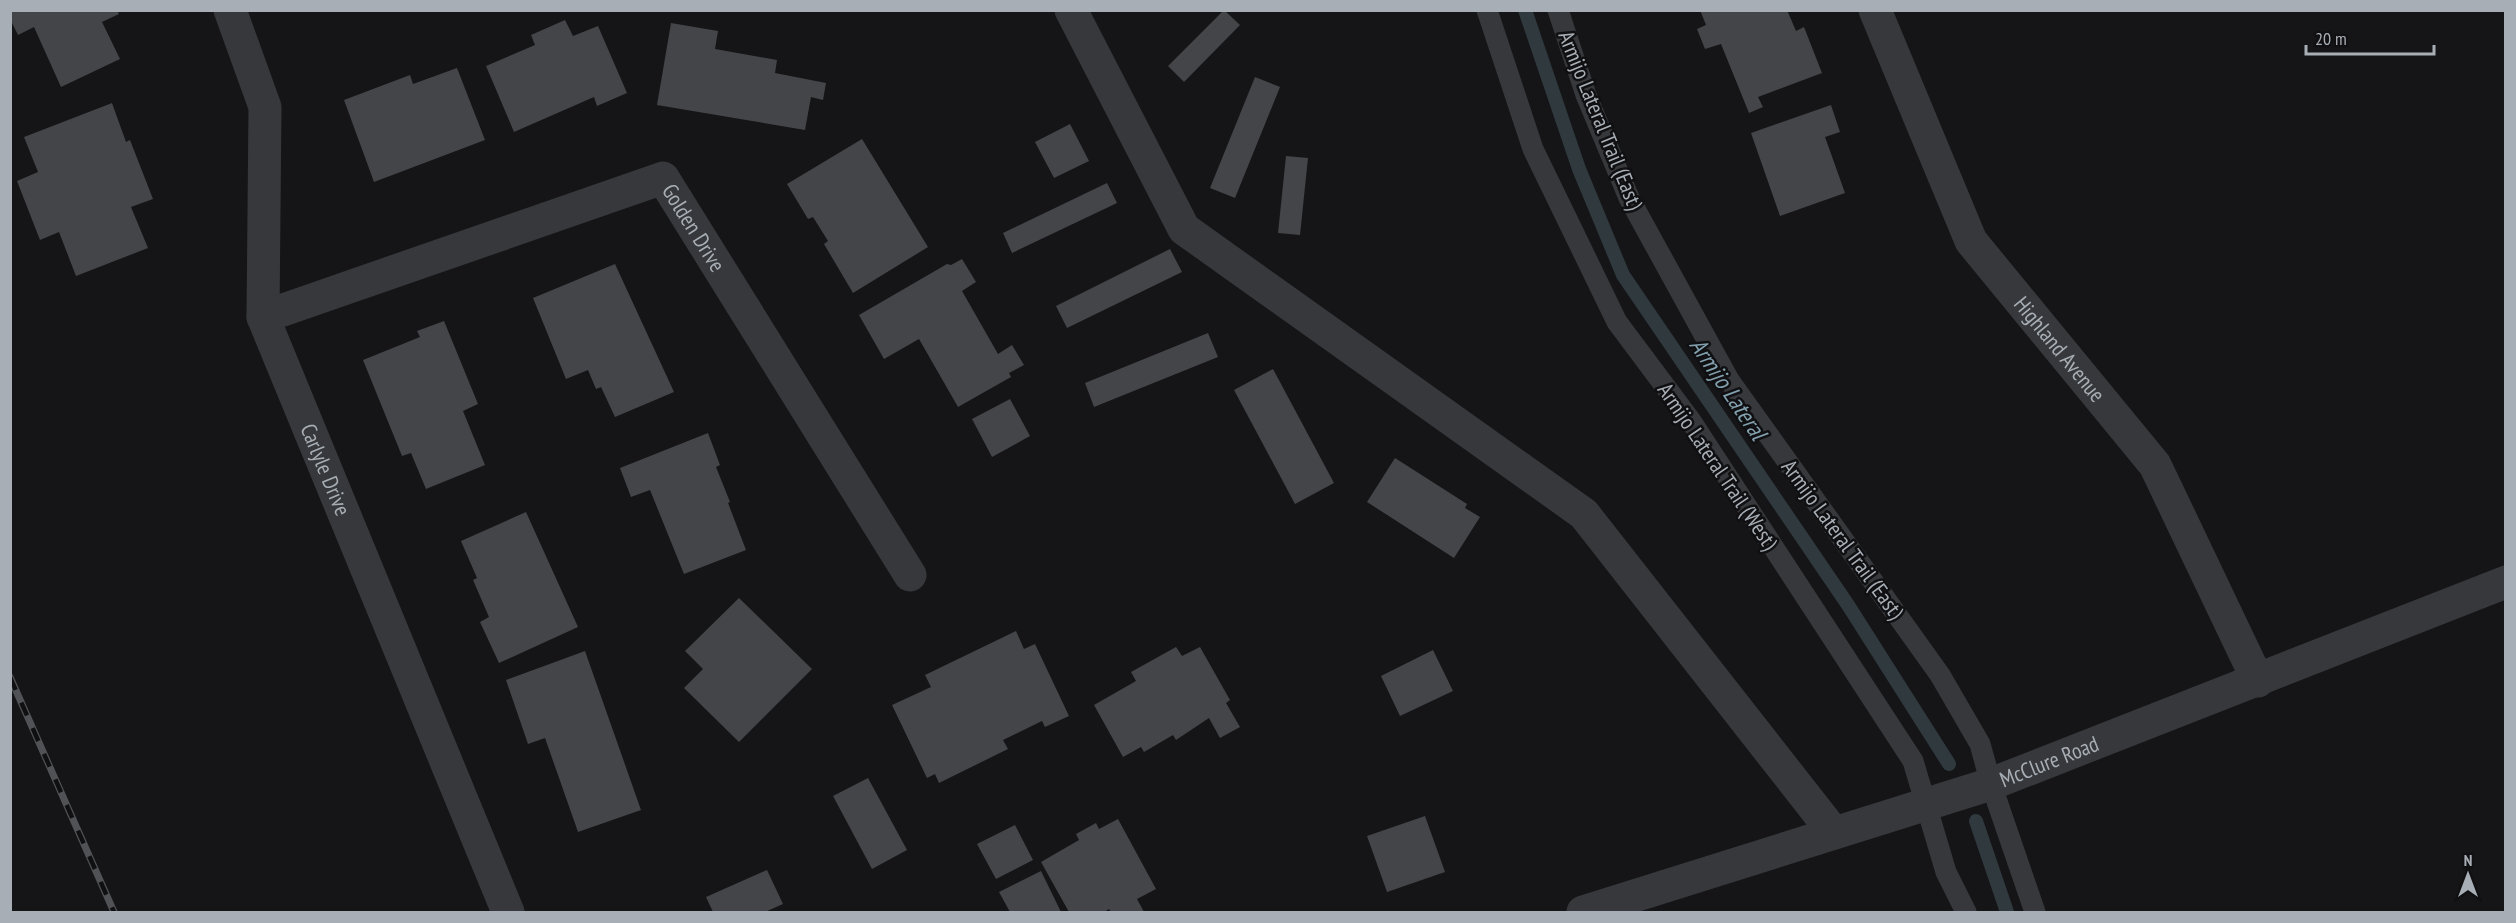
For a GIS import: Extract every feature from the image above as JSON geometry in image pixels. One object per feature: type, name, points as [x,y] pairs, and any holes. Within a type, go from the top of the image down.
[{"type":"street","name":"Carlyle Drive","points":[[230,10],[265,107],[263,317],[508,912]]},
{"type":"street","points":[[1071,10],[1184,229],[1584,514],[1834,833]]},
{"type":"street","name":"Highland Avenue","points":[[1875,10],[1971,241],[2155,465],[2258,681]]},
{"type":"street","name":"Golden Drive","points":[[263,317],[663,178],[910,576]]},
{"type":"street","name":"McClure Road","points":[[1583,912],[1927,806],[1990,784],[2258,681],[2505,582]]},
{"type":"lane","name":"Armijo Lateral Trail (West)","points":[[1487,10],[1533,149],[1617,322],[1691,421],[1913,761],[1946,872],[1966,912]]},
{"type":"lane","name":"Armijo Lateral Trail (East)","points":[[1558,10],[1586,95],[1629,198],[1729,380],[1940,675],[1980,744],[1990,784],[2034,912]]},
{"type":"building","points":[[10,10],[117,10],[119,14],[102,22],[120,59],[61,87],[34,27],[18,35],[10,19]]},
{"type":"building","points":[[1224,10],[1240,25],[1184,82],[1168,66]]},
{"type":"building","points":[[1700,10],[1787,10],[1796,31],[1804,27],[1822,73],[1758,97],[1763,107],[1749,113],[1721,44],[1705,49],[1697,29],[1706,25]]},
{"type":"building","points":[[565,20],[573,36],[598,26],[627,93],[597,106],[594,97],[514,132],[486,66],[535,45],[531,35]]},
{"type":"building","points":[[671,23],[718,31],[715,49],[777,60],[775,73],[826,83],[823,100],[811,97],[805,130],[657,105]]},
{"type":"building","points":[[457,68],[485,140],[374,182],[344,100],[410,75],[413,84]]},
{"type":"building","points":[[1255,77],[1280,87],[1235,198],[1210,188]]},
{"type":"building","points":[[112,103],[126,142],[130,140],[153,199],[131,207],[148,248],[76,276],[59,232],[40,240],[17,181],[38,172],[24,137]]},
{"type":"building","points":[[1831,105],[1840,132],[1825,137],[1845,193],[1780,216],[1751,133]]},
{"type":"building","points":[[1070,124],[1089,161],[1054,178],[1035,142]]},
{"type":"building","points":[[862,139],[928,247],[853,293],[824,244],[828,241],[813,217],[808,219],[787,184]]},
{"type":"building","points":[[1286,156],[1308,158],[1300,235],[1278,233]]},
{"type":"building","points":[[1107,183],[1117,203],[1012,253],[1003,233]]},
{"type":"building","points":[[1170,249],[1182,272],[1067,328],[1056,306]]},
{"type":"building","points":[[962,259],[976,282],[962,291],[998,354],[1012,345],[1024,365],[1009,373],[1011,377],[958,407],[919,339],[884,359],[859,315],[947,264],[951,265]]},
{"type":"building","points":[[615,264],[674,392],[615,417],[601,387],[596,389],[588,370],[566,379],[533,298]]},
{"type":"building","points":[[444,321],[478,404],[463,411],[485,465],[426,489],[411,453],[402,456],[363,360],[420,337],[417,331]]},
{"type":"building","points":[[1208,333],[1218,357],[1094,407],[1085,383]]},
{"type":"building","points":[[1273,369],[1334,483],[1295,504],[1234,390]]},
{"type":"building","points":[[1010,399],[1030,436],[992,457],[972,419]]},
{"type":"building","points":[[708,433],[720,465],[716,467],[746,550],[684,574],[650,490],[631,497],[620,468]]},
{"type":"building","points":[[1395,458],[1467,504],[1465,508],[1480,517],[1454,558],[1367,502]]},
{"type":"building","points":[[526,512],[578,627],[499,663],[480,622],[489,617],[473,580],[477,578],[461,541]]},
{"type":"building","points":[[739,598],[812,669],[739,742],[684,688],[703,669],[685,651]]},
{"type":"building","points":[[1016,631],[1024,649],[1035,644],[1069,716],[1045,727],[1042,721],[1003,740],[1008,749],[939,783],[935,774],[927,778],[892,705],[931,687],[925,675]]},
{"type":"building","points":[[1176,647],[1182,656],[1200,647],[1230,700],[1226,703],[1240,727],[1220,738],[1209,718],[1176,740],[1173,735],[1144,752],[1141,747],[1123,757],[1094,705],[1136,681],[1131,672]]},
{"type":"building","points":[[1433,650],[1453,691],[1400,716],[1381,676]]},
{"type":"building","points":[[585,651],[641,810],[578,832],[545,738],[528,744],[506,680]]},
{"type":"building","points":[[868,778],[907,850],[872,869],[833,796]]},
{"type":"building","points":[[1425,816],[1445,872],[1387,892],[1367,836]]},
{"type":"building","points":[[1118,819],[1156,889],[1137,899],[1144,912],[1111,912],[1109,909],[1104,912],[1069,912],[1041,862],[1079,840],[1076,834],[1096,823],[1099,829]]},
{"type":"building","points":[[1015,825],[1033,860],[996,879],[977,844]]},
{"type":"building","points":[[767,870],[783,904],[765,912],[713,912],[706,897]]},
{"type":"building","points":[[1041,871],[1061,912],[1010,912],[999,892]]},
{"type":"waterway","name":"Armijo Lateral","points":[[1525,10],[1579,169],[1623,275],[1848,605],[1949,764]]},
{"type":"waterway","name":"Armijo Lateral","points":[[1976,821],[2007,912]]},
{"type":"railway","points":[[10,677],[114,912]]}]
